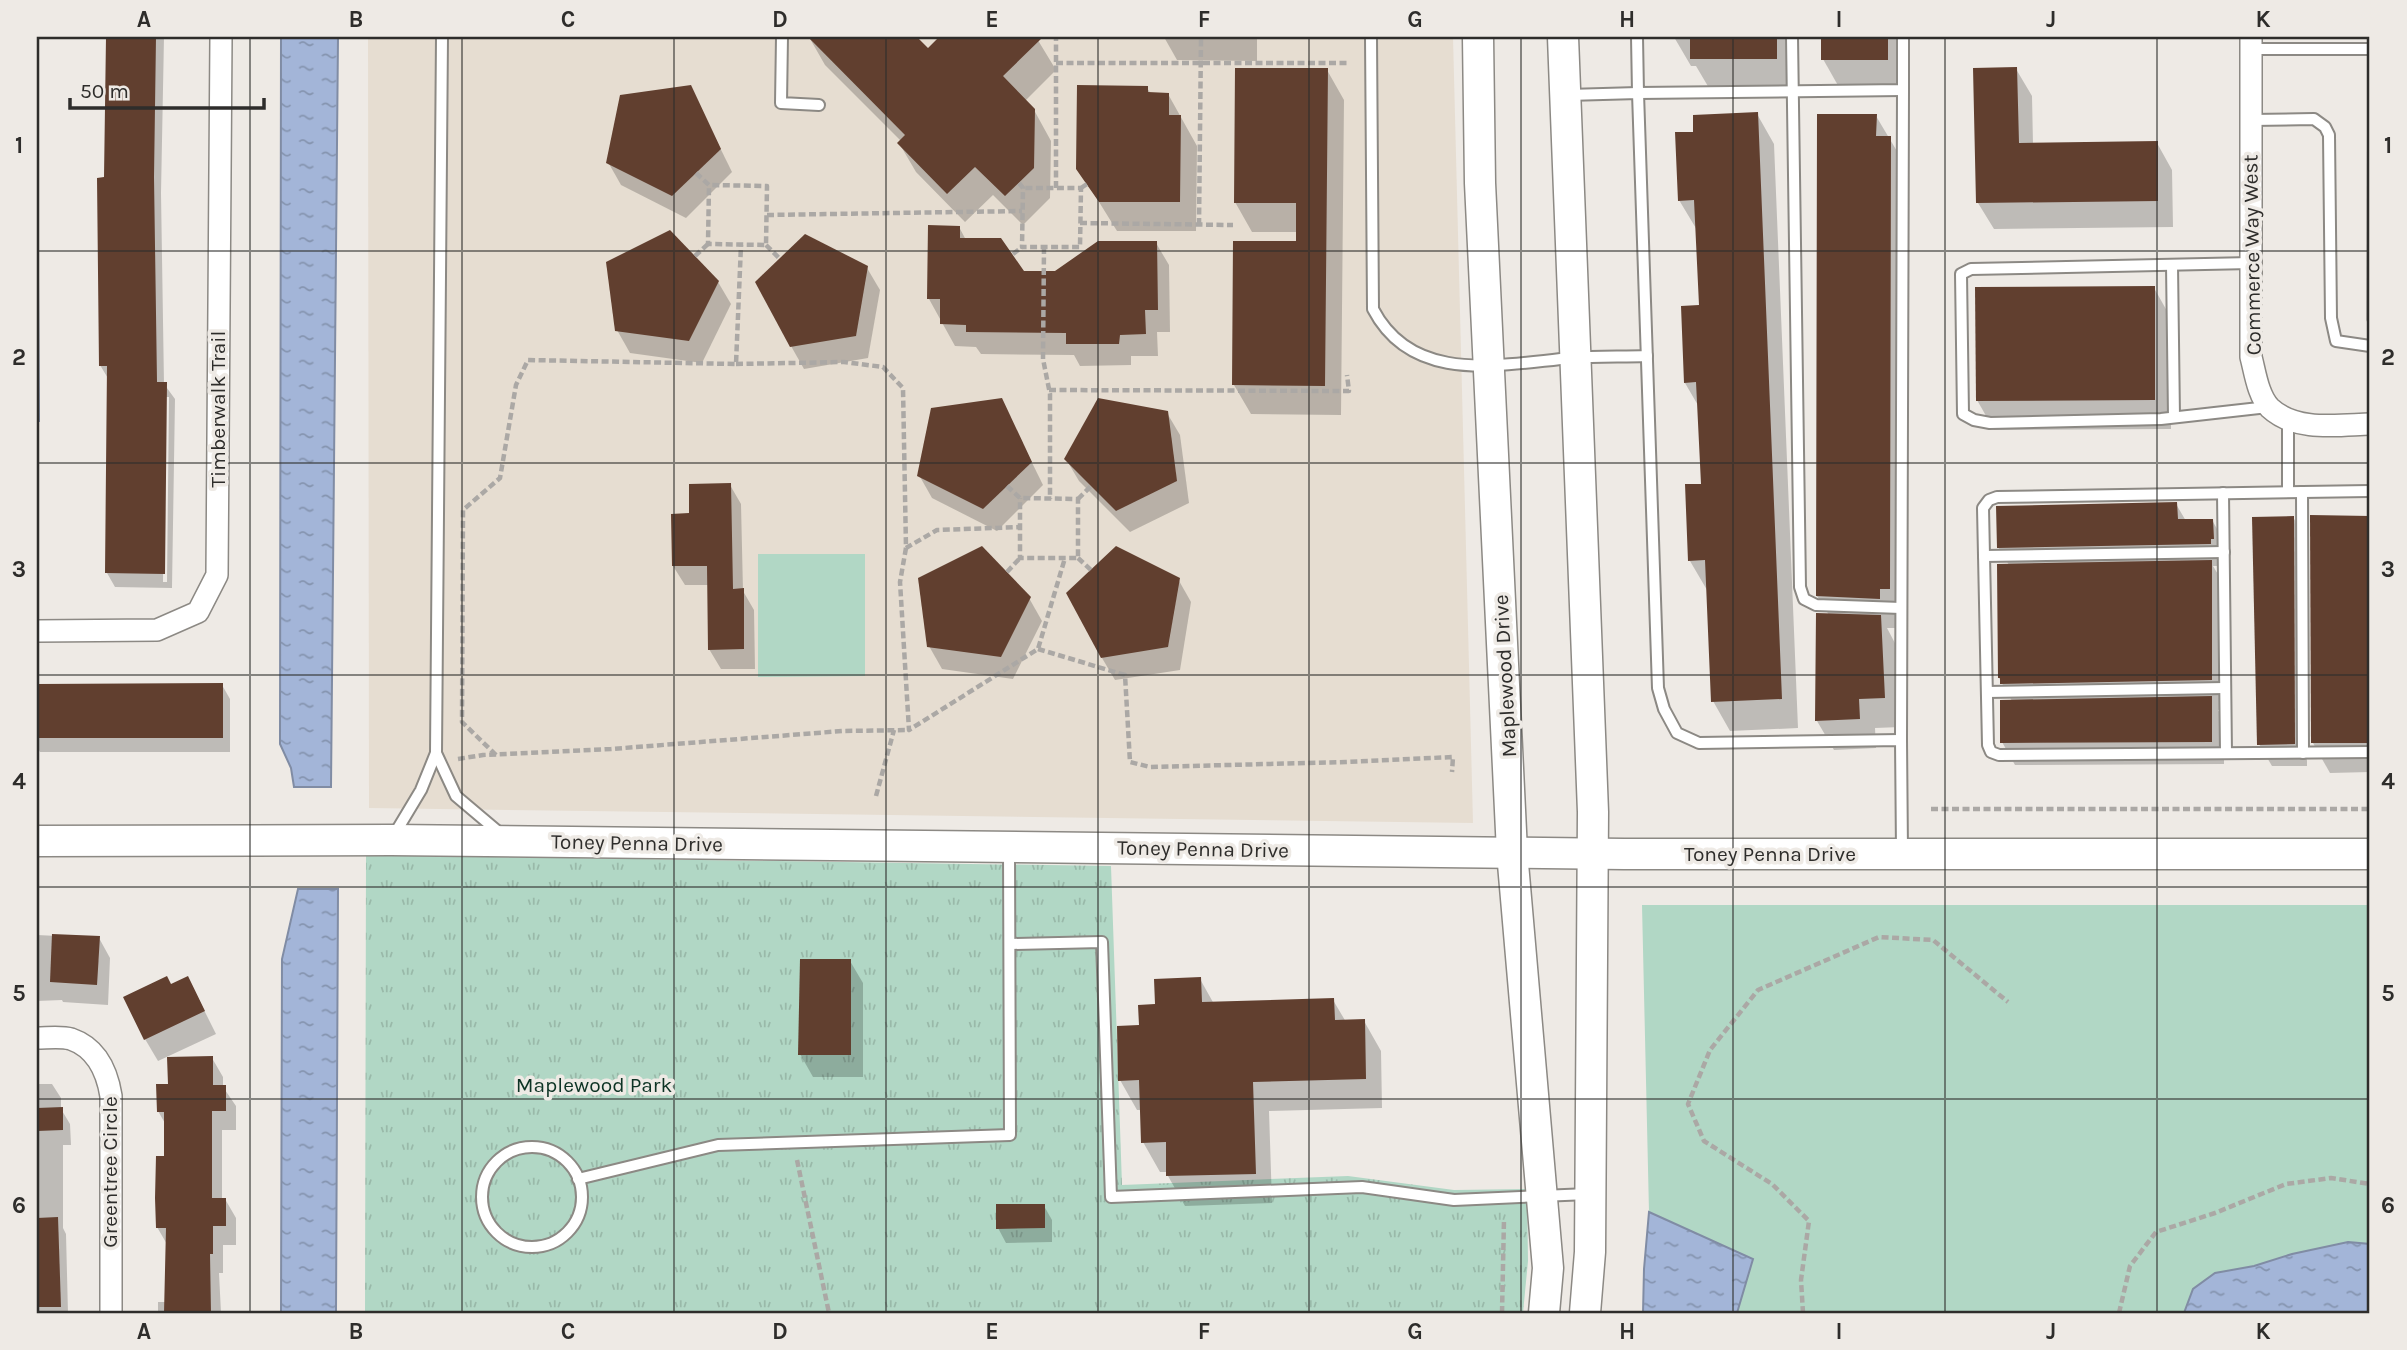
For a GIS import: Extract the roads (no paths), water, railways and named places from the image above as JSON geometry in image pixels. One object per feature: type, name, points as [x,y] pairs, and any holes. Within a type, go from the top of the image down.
[{"type":"street","name":"Timberwalk Trail","points":[[37,631],[157,630],[198,612],[217,575],[221,37]]},
{"type":"street","name":"Maplewood Drive","points":[[1478,37],[1480,183],[1512,852],[1548,1268],[1544,1313]]},
{"type":"street","points":[[1563,37],[1594,853],[1590,1252],[1585,1313]]},
{"type":"street","name":"Commerce Way West","points":[[2251,43],[2251,357],[2258,385],[2269,407]]},
{"type":"street","points":[[2269,407],[2288,418],[2311,425],[2370,424]]},
{"type":"street","name":"Toney Penna Drive","points":[[37,841],[391,840],[1594,853],[2370,854]]},
{"type":"street","name":"Greentree Circle","points":[[37,1038],[69,1038],[86,1047],[99,1060],[108,1077],[111,1096],[111,1313]]},
{"type":"lane","points":[[391,840],[407,816],[436,753],[442,37]]},
{"type":"lane","points":[[782,37],[781,103],[819,105]]},
{"type":"lane","points":[[1371,37],[1373,309],[1396,341],[1423,357],[1455,364],[1489,367],[1575,358],[1647,356]]},
{"type":"lane","points":[[1637,37],[1658,688],[1664,709],[1677,733],[1699,743],[1901,740]]},
{"type":"lane","points":[[1793,37],[1800,587],[1804,599],[1816,605],[1901,608]]},
{"type":"lane","points":[[1902,854],[1903,37]]},
{"type":"lane","points":[[2251,43],[2370,50]]},
{"type":"lane","points":[[1565,96],[1903,90]]},
{"type":"lane","points":[[2251,120],[2314,119],[2325,127],[2329,135],[2331,318],[2336,341],[2370,346]]},
{"type":"lane","points":[[2251,264],[1971,269],[1961,274],[1963,414],[1974,420],[1990,423],[2174,417],[2269,407]]},
{"type":"lane","points":[[2172,265],[2174,417]]},
{"type":"lane","points":[[2288,418],[2288,492]]},
{"type":"lane","points":[[2370,491],[1997,497],[1989,500],[1983,508],[1988,745],[1991,752],[1999,755],[2370,752]]},
{"type":"lane","points":[[2302,492],[2303,753]]},
{"type":"lane","points":[[2223,493],[2226,753]]},
{"type":"lane","points":[[1984,556],[2224,552]]},
{"type":"lane","points":[[1987,692],[2225,688]]},
{"type":"lane","points":[[436,753],[456,796],[511,842]]},
{"type":"lane","points":[[578,1179],[718,1145],[1010,1135],[1009,847]]},
{"type":"lane","points":[[1011,944],[1102,942],[1111,1197],[1362,1187],[1454,1200],[1591,1194]]},
{"type":"lane","points":[[525,1148],[539,1148],[555,1153],[575,1172],[578,1179],[582,1189],[578,1218],[568,1232],[554,1242],[532,1247],[515,1244],[501,1236],[489,1223],[482,1203],[483,1186],[488,1173],[509,1153],[525,1148]]},
{"type":"water","points":[[281,37],[338,37],[331,787],[294,787],[291,768],[280,744]]},
{"type":"water","points":[[37,129],[39,421],[37,421]]},
{"type":"water","points":[[298,889],[338,889],[336,1313],[281,1313],[282,959]]},
{"type":"water","points":[[1649,1212],[1753,1259],[1737,1313],[1643,1313]]},
{"type":"water","points":[[2348,1242],[2370,1244],[2370,1313],[2184,1313],[2193,1289],[2215,1273]]},
{"type":"park label","name":"Maplewood Park","points":[[594,1085]]}]
